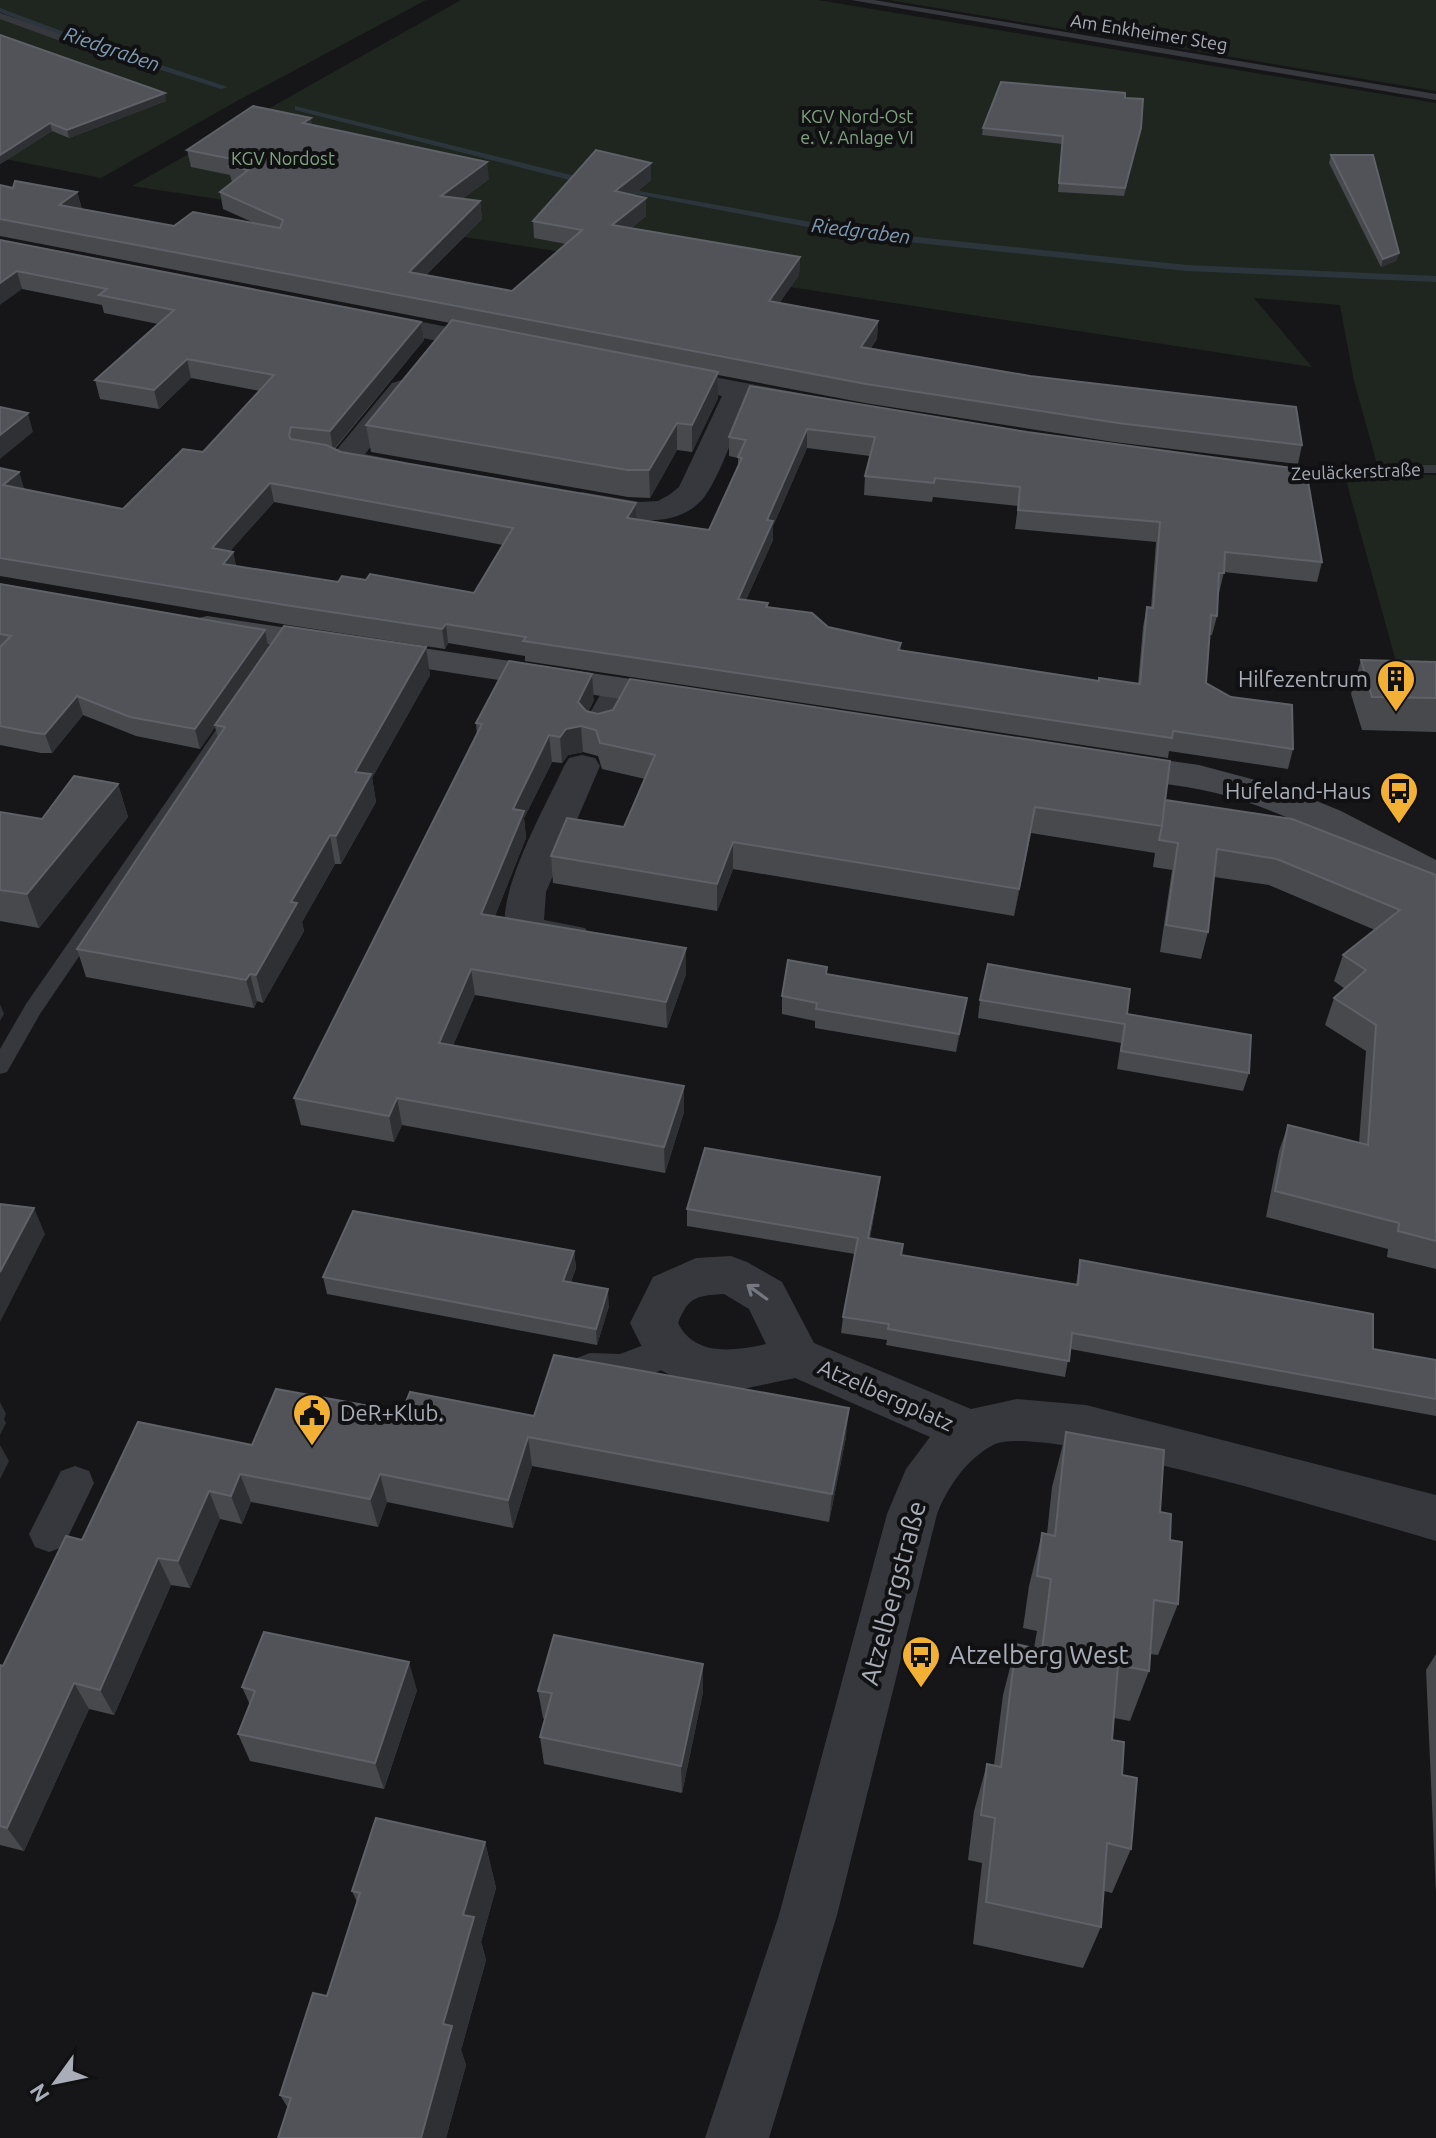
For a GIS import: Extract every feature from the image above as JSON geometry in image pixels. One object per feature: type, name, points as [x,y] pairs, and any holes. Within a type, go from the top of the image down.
[{"type":"main road","points":[[169,619],[284,645],[711,702]]},
{"type":"main road","points":[[1082,760],[1212,780],[1274,799],[1324,817],[1436,878]]},
{"type":"street","points":[[337,313],[431,354],[523,349]]},
{"type":"street","points":[[424,473],[337,458],[431,354]]},
{"type":"street","points":[[631,370],[833,408]]},
{"type":"street","points":[[550,495],[628,509],[668,510],[692,492],[739,390]]},
{"type":"street","points":[[600,727],[620,688]]},
{"type":"street","points":[[582,766],[527,892],[523,930],[607,943]]},
{"type":"street","name":"Atzelbergplatz","points":[[797,1357],[766,1296],[731,1275],[696,1277],[669,1290],[654,1323],[668,1351],[702,1369],[743,1369],[797,1357],[974,1433]]},
{"type":"street","points":[[590,1369],[621,1370],[668,1351]]},
{"type":"street","name":"Atzelbergstraße","points":[[737,2138],[808,1915],[921,1487],[937,1463],[974,1433],[992,1423],[1057,1422],[1310,1482],[1436,1518]]},
{"type":"street","points":[[49,1534],[75,1483]]},
{"type":"lane","name":"Am Enkheimer Steg","points":[[856,0],[1436,97]]},
{"type":"lane","points":[[0,16],[67,40]]},
{"type":"lane","name":"Zeuläckerstraße","points":[[1290,475],[1342,469],[1436,469]]},
{"type":"lane","points":[[0,1067],[33,1009],[238,710]]},
{"type":"green space","points":[[0,0],[426,0],[101,178],[0,158]]},
{"type":"green space","name":"KGV Nord-Ost e. V. Anlage VI","points":[[461,0],[818,0],[1436,103],[1436,465],[1377,464],[1354,381],[1340,305],[1254,298],[1312,367],[132,186]]},
{"type":"green space","points":[[889,0],[1436,0],[1436,91]]},
{"type":"green space","points":[[1344,473],[1436,475],[1436,669],[1398,669]]},
{"type":"building","points":[[0,35],[165,93],[67,130],[50,123],[0,155]]},
{"type":"building","points":[[1001,82],[1125,93],[1125,98],[1143,99],[1141,128],[1125,188],[1059,183],[1063,136],[983,128]]},
{"type":"building","points":[[253,106],[311,118],[303,123],[487,162],[441,196],[480,201],[409,272],[512,291],[582,230],[533,221],[596,150],[651,163],[615,191],[646,198],[612,225],[800,257],[769,301],[878,321],[861,347],[1030,376],[1296,407],[1302,445],[1118,423],[866,384],[0,219],[0,185],[13,188],[15,181],[77,192],[59,205],[174,226],[193,212],[280,228],[283,220],[220,192],[248,170],[229,166],[237,160],[187,150]]},
{"type":"building","points":[[1331,155],[1373,155],[1399,253],[1383,259]]},
{"type":"building","points":[[0,240],[421,322],[330,431],[291,427],[291,439],[326,445],[341,452],[636,503],[627,518],[709,530],[742,458],[738,457],[746,440],[729,437],[750,386],[1027,432],[1306,470],[1322,562],[1225,552],[1224,573],[1219,573],[1217,616],[1211,615],[1206,683],[1231,697],[1292,705],[1293,749],[1173,731],[1172,738],[523,641],[526,637],[446,624],[442,629],[285,605],[0,558],[0,468],[19,472],[3,485],[123,509],[183,449],[203,452],[274,375],[187,359],[154,390],[95,380],[174,310],[99,295],[107,289],[17,271],[0,283]],"holes":[[[807,429],[875,437],[865,476],[934,483],[935,478],[1020,487],[1018,510],[1160,522],[1153,608],[1147,607],[1140,684],[1099,678],[1099,681],[898,650],[901,643],[828,627],[812,613],[766,607],[768,603],[738,599],[773,521],[767,520]],[[270,483],[513,528],[474,593],[370,574],[366,580],[342,576],[338,582],[223,564],[233,552],[212,548]]]},
{"type":"building","points":[[452,320],[718,372],[692,425],[677,423],[649,470],[627,470],[366,425]]},
{"type":"building","points":[[0,407],[28,413],[0,435]]},
{"type":"building","points":[[0,584],[265,630],[195,729],[130,717],[77,696],[45,734],[35,733],[0,726],[0,647],[11,636],[0,634]]},
{"type":"building","points":[[284,626],[426,647],[355,772],[371,774],[336,836],[330,835],[291,902],[297,903],[256,975],[250,974],[246,980],[77,949],[225,727],[215,725]]},
{"type":"building","points":[[1361,660],[1436,662],[1436,698],[1372,697]]},
{"type":"building","points":[[509,661],[592,674],[578,702],[586,711],[598,714],[613,710],[630,679],[1170,761],[1165,800],[1292,819],[1436,875],[1436,1241],[1398,1231],[1399,1223],[1275,1191],[1288,1125],[1368,1145],[1376,1025],[1334,998],[1366,970],[1343,955],[1400,910],[1277,859],[1217,849],[1208,932],[1166,925],[1178,843],[1159,840],[1162,826],[1035,807],[1019,889],[733,842],[717,884],[551,856],[567,818],[624,827],[655,755],[600,743],[596,730],[581,726],[566,729],[560,737],[549,735],[513,809],[524,811],[481,914],[686,948],[666,1002],[471,969],[439,1043],[684,1086],[664,1147],[397,1098],[389,1116],[294,1098],[482,724],[476,723]]},
{"type":"building","points":[[74,776],[118,784],[27,894],[0,890],[0,812],[42,819]]},
{"type":"building","points":[[788,960],[827,967],[826,974],[967,998],[959,1034],[816,1009],[817,1003],[782,996]]},
{"type":"building","points":[[988,964],[1130,989],[1127,1014],[1251,1035],[1249,1073],[1121,1051],[1125,1024],[980,1000]]},
{"type":"building","points":[[705,1148],[880,1177],[868,1238],[903,1244],[901,1255],[1078,1285],[1080,1260],[1373,1314],[1373,1349],[1436,1360],[1436,1399],[1072,1333],[1069,1361],[888,1329],[889,1324],[843,1317],[858,1238],[687,1209]]},
{"type":"building","points":[[0,1204],[34,1208],[0,1272]]},
{"type":"building","points":[[353,1211],[574,1251],[563,1281],[608,1289],[596,1329],[323,1277]]},
{"type":"building","points":[[554,1355],[849,1408],[832,1494],[528,1437],[508,1500],[380,1474],[370,1499],[240,1474],[231,1496],[209,1491],[178,1561],[158,1558],[100,1690],[74,1683],[7,1828],[0,1826],[0,1665],[3,1666],[66,1536],[82,1540],[138,1422],[252,1445],[276,1389],[402,1412],[410,1392],[534,1416]]},
{"type":"building","points":[[1066,1432],[1164,1450],[1160,1512],[1171,1514],[1170,1540],[1182,1542],[1178,1604],[1154,1600],[1149,1671],[1118,1665],[1112,1740],[1124,1742],[1122,1775],[1137,1778],[1131,1849],[1107,1843],[1101,1927],[986,1902],[995,1818],[981,1815],[987,1764],[1001,1767],[1016,1644],[1042,1650],[1051,1579],[1037,1576],[1042,1533],[1055,1536]]},
{"type":"building","points":[[264,1632],[409,1662],[375,1763],[238,1734],[255,1691],[242,1687]]},
{"type":"building","points":[[554,1635],[703,1664],[681,1766],[540,1737],[552,1693],[538,1691]]},
{"type":"building","points":[[376,1818],[485,1842],[463,1915],[474,1917],[443,2024],[452,2026],[421,2138],[278,2138],[291,2098],[280,2095],[313,1993],[327,1996],[360,1893],[352,1891]]},
{"type":"waterway","name":"Riedgraben","points":[[0,10],[88,44],[224,87]]},
{"type":"waterway","name":"Riedgraben","points":[[298,108],[588,182]]},
{"type":"waterway","name":"Riedgraben","points":[[620,189],[860,234],[1187,268],[1436,279]]},
{"type":"place","name":"Hilfezentrum","points":[[1396,713]]},
{"type":"place","name":"Hufeland-Haus","points":[[1399,825]]},
{"type":"place","name":"DeR+Klub.","points":[[312,1447]]},
{"type":"place","name":"Atzelberg West","points":[[921,1689]]},
{"type":"park label","name":"KGV Nordost","points":[[283,159]]}]
